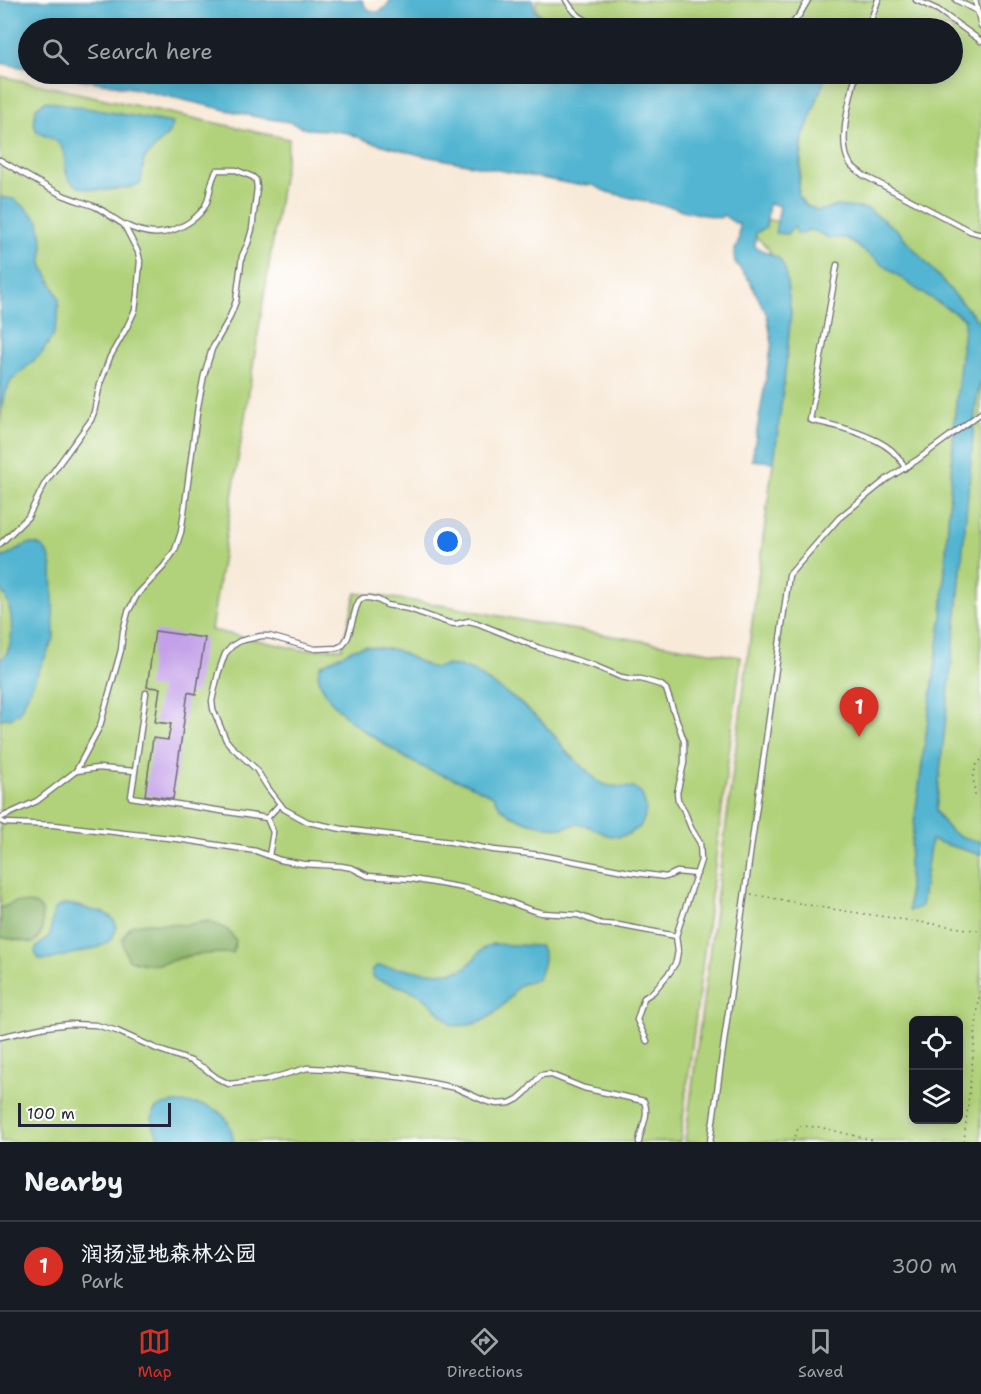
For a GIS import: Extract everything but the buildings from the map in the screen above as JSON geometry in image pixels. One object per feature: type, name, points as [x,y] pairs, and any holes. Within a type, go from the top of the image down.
[{"type":"lane","points":[[566,0],[581,18]]},
{"type":"lane","points":[[797,18],[808,0]]},
{"type":"lane","points":[[872,18],[878,0]]},
{"type":"lane","points":[[916,0],[949,18]]},
{"type":"lane","points":[[956,0],[978,11]]},
{"type":"lane","points":[[975,0],[981,26]]},
{"type":"lane","points":[[963,28],[981,41]]},
{"type":"lane","points":[[854,84],[844,136],[846,153],[851,165],[863,175],[970,231],[981,234]]},
{"type":"lane","points":[[0,160],[64,196],[95,207],[123,224],[159,233],[171,231],[201,212],[208,202],[213,176],[217,170],[236,170],[253,177],[257,188],[252,229],[242,256],[236,301],[230,319],[212,349],[204,375],[181,532],[175,550],[164,566],[137,595],[128,612],[118,661],[100,726],[76,771],[37,801],[0,820]]},
{"type":"lane","points":[[0,544],[28,517],[45,483],[91,420],[110,357],[135,310],[140,261],[138,252],[123,224]]},
{"type":"lane","points":[[837,265],[810,420],[870,437],[896,454],[905,468]]},
{"type":"lane","points":[[710,1142],[789,575],[839,518],[887,479],[981,413]]},
{"type":"lane","points":[[647,1041],[637,1020],[644,998],[658,987],[676,962],[678,951],[676,936],[697,874],[701,860],[700,843],[678,800],[677,793],[684,763],[684,741],[666,689],[661,685],[641,679],[621,677],[595,666],[538,648],[477,623],[469,621],[448,623],[370,598],[363,598],[359,601],[348,637],[343,645],[337,648],[315,649],[285,639],[261,636],[240,641],[225,654],[213,689],[212,701],[226,740],[256,770],[284,809],[295,816],[308,822],[342,829],[541,855],[629,872],[666,877],[677,872],[697,874]]},
{"type":"lane","points":[[146,693],[131,798],[267,818]]},
{"type":"lane","points":[[76,771],[98,768],[135,771]]},
{"type":"lane","points":[[267,818],[280,804]]},
{"type":"lane","points":[[267,818],[273,832],[269,856]]},
{"type":"lane","points":[[0,820],[5,823],[54,825],[178,839],[256,851],[280,860],[352,868],[369,876],[411,879],[464,888],[542,913],[578,915],[602,924],[676,936]]},
{"type":"lane","points":[[0,1038],[45,1027],[69,1024],[96,1025],[117,1031],[191,1061],[229,1084],[266,1080],[307,1068],[331,1069],[405,1078],[456,1088],[485,1101],[498,1104],[510,1103],[518,1099],[542,1075],[549,1074],[584,1088],[644,1101],[647,1109],[639,1142]]},
{"type":"path","points":[[981,760],[977,763],[973,776],[975,794],[981,798]]},
{"type":"path","points":[[745,893],[825,908],[981,931]]},
{"type":"path","points":[[964,1142],[981,979]]},
{"type":"path","points":[[793,1142],[799,1126],[819,1127],[876,1142]]},
{"type":"green space","points":[[536,0],[981,0],[981,1142],[685,1142],[788,346],[781,277],[768,248],[753,234],[765,219],[785,223],[797,213],[803,136],[821,84],[963,84],[963,18],[543,18],[536,9]]},
{"type":"green space","points":[[0,76],[18,80],[18,84],[37,84],[289,139],[211,630],[302,650],[342,648],[356,593],[442,605],[546,625],[741,657],[680,1142],[0,1142]]},
{"type":"green space","points":[[16,902],[35,904],[42,910],[41,932],[33,943],[0,937],[0,908]]},
{"type":"green space","points":[[209,921],[228,930],[236,941],[233,953],[195,955],[159,964],[146,964],[128,959],[122,941],[132,925],[150,923],[185,925]]},
{"type":"water","points":[[0,0],[362,0],[368,9],[376,12],[384,9],[390,0],[533,0],[534,10],[544,18],[18,18],[18,66],[0,63]]},
{"type":"water","points":[[109,84],[823,84],[802,139],[798,195],[805,205],[818,211],[837,206],[868,209],[897,230],[981,324],[981,376],[976,404],[936,811],[945,825],[954,833],[981,842],[981,855],[931,840],[921,907],[909,911],[909,861],[942,615],[955,412],[965,319],[919,291],[846,238],[829,238],[808,230],[797,234],[794,226],[787,234],[775,233],[780,206],[769,203],[766,227],[756,233],[755,247],[779,258],[785,269],[791,313],[774,462],[752,460],[772,343],[767,315],[749,280],[735,262],[734,253],[739,239],[739,223],[723,215],[720,218],[685,211],[607,192],[593,185],[572,184],[420,155],[368,141],[348,133],[306,129],[290,122],[257,117]]},
{"type":"water","points":[[46,101],[173,123],[169,133],[144,159],[141,183],[114,190],[91,189],[73,183],[68,177],[61,146],[37,132],[34,124],[36,108]]},
{"type":"water","points":[[0,197],[13,199],[39,221],[43,245],[42,264],[59,298],[58,319],[53,336],[42,353],[11,381],[3,399],[0,420]]},
{"type":"water","points":[[28,544],[43,547],[49,555],[52,568],[54,638],[19,713],[10,718],[0,719],[0,660],[9,648],[12,631],[8,605],[0,586],[0,558]]},
{"type":"water","points":[[364,646],[396,650],[430,667],[459,666],[473,671],[518,701],[542,722],[565,750],[600,783],[635,788],[642,794],[646,808],[640,827],[619,837],[578,824],[562,828],[527,822],[501,808],[493,796],[409,760],[364,731],[330,700],[320,683],[318,674],[320,666]]},
{"type":"water","points":[[66,904],[99,911],[111,917],[115,922],[115,932],[108,942],[96,948],[42,960],[35,952],[36,948],[50,935],[54,909]]},
{"type":"water","points":[[493,944],[540,946],[544,954],[544,962],[538,979],[520,985],[490,1017],[469,1025],[452,1025],[420,995],[373,976],[372,971],[376,966],[431,972],[461,970],[466,968],[483,949]]},
{"type":"water","points":[[173,1103],[202,1105],[215,1110],[228,1121],[234,1142],[164,1142],[154,1128],[152,1117],[157,1108]]},
{"type":"place","name":"润扬湿地森林公园","points":[[859,737]]}]
